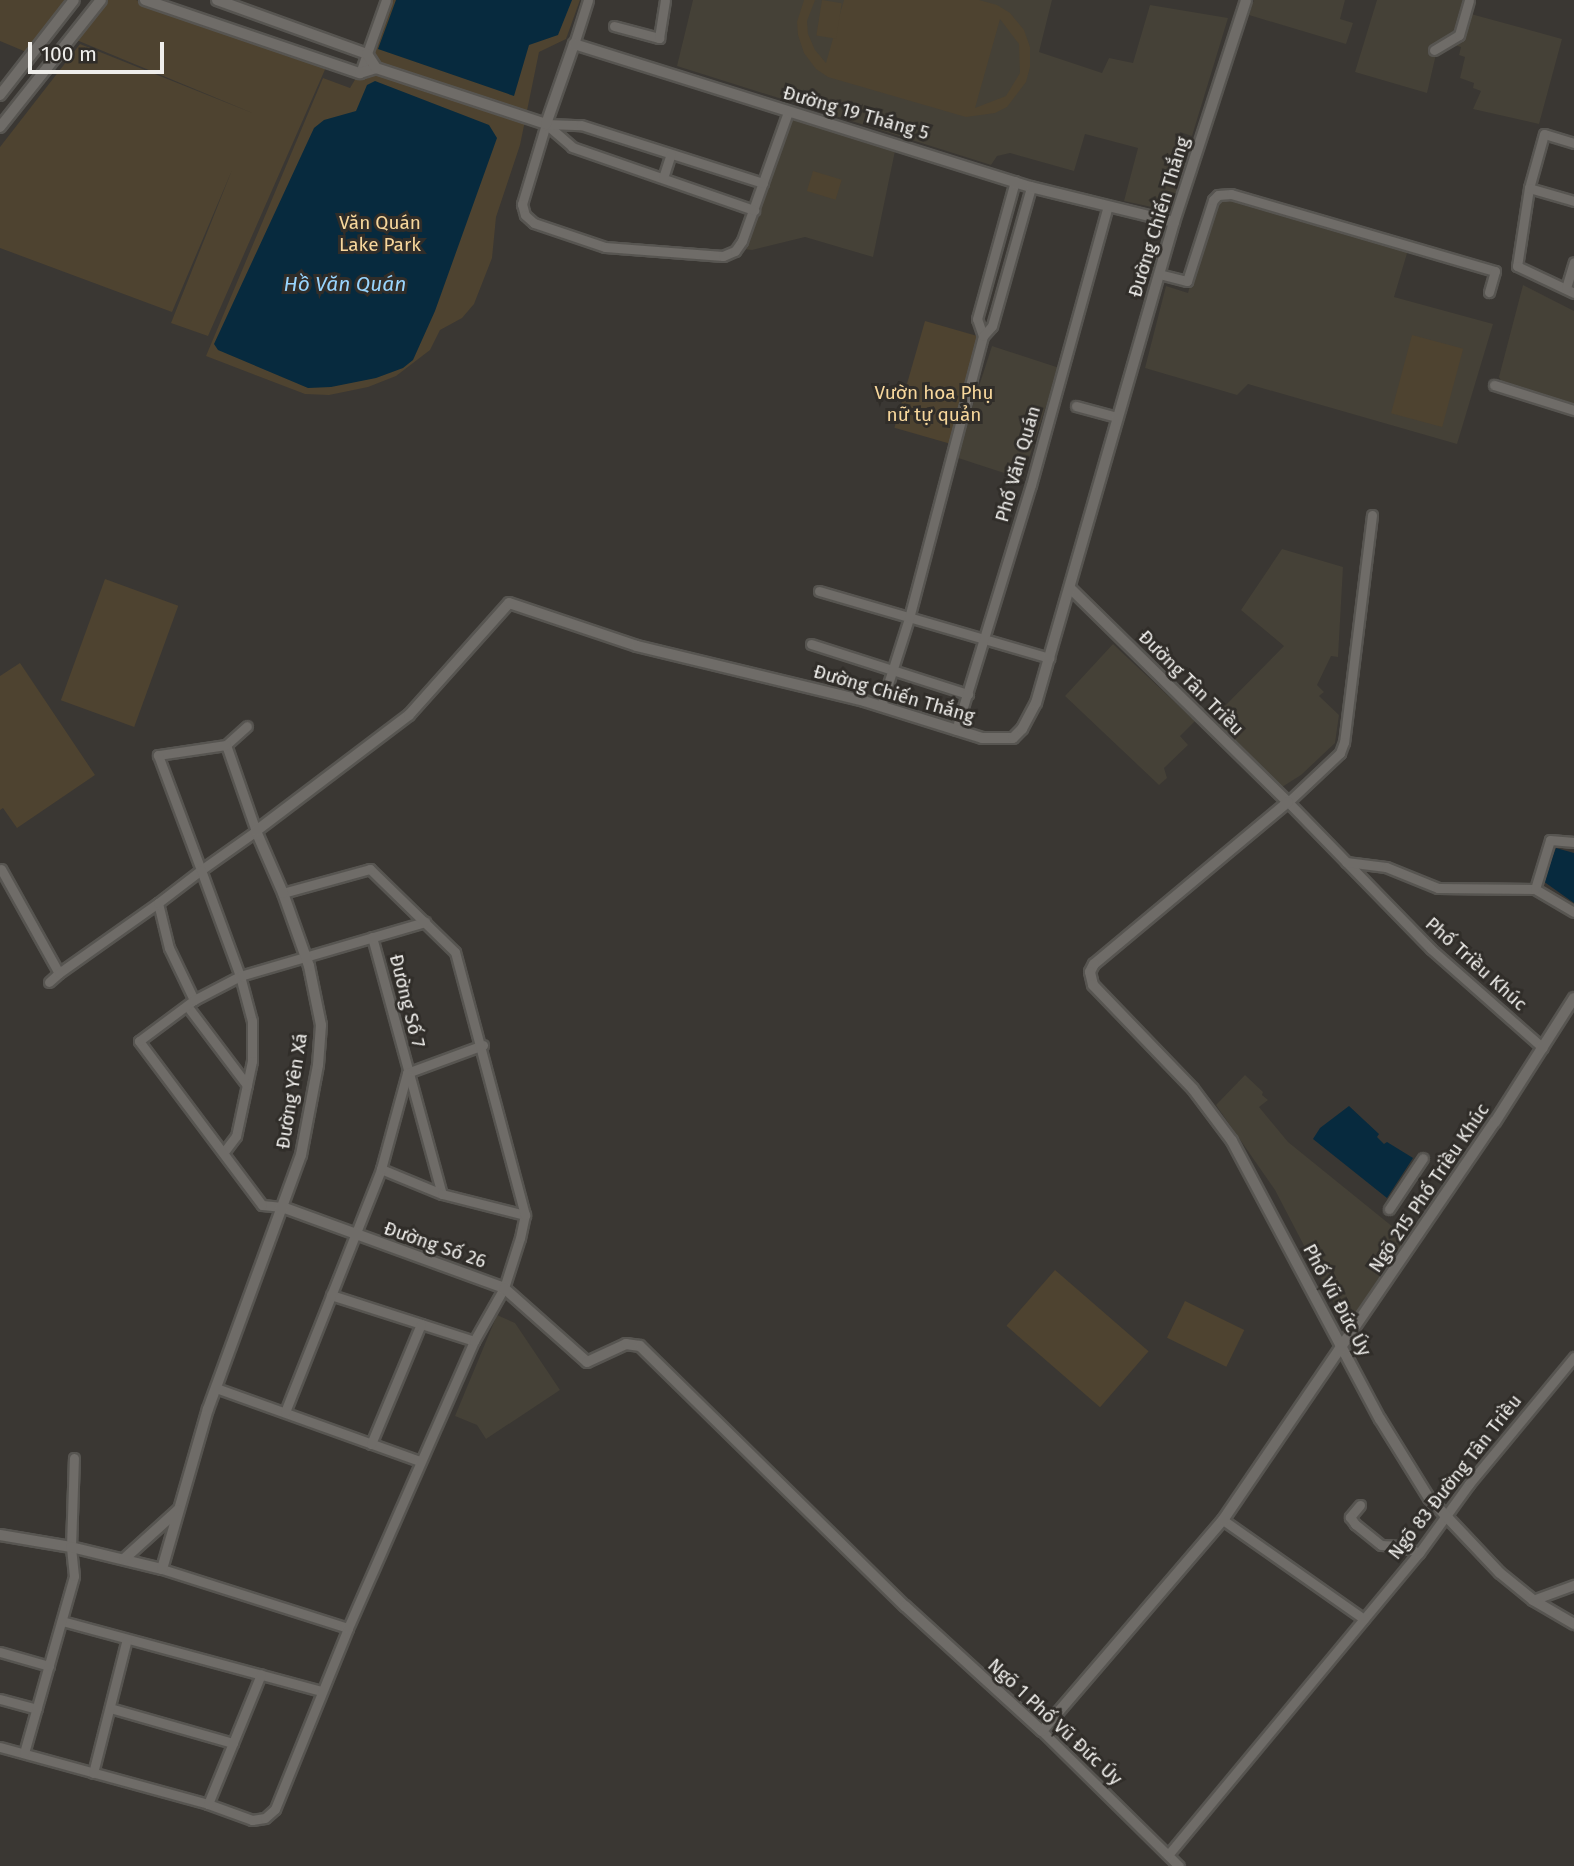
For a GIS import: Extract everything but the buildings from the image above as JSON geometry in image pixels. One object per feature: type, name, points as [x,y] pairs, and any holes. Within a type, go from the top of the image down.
[{"type":"street","points":[[0,95],[74,0]]},
{"type":"street","points":[[0,127],[101,0]]},
{"type":"street","points":[[145,0],[360,73],[376,68],[546,124],[581,125],[763,183]]},
{"type":"street","points":[[217,0],[367,54],[376,68]]},
{"type":"street","points":[[360,73],[386,0]]},
{"type":"street","points":[[588,0],[522,204],[525,215],[534,223],[605,247],[723,256],[735,251],[742,241],[788,111]]},
{"type":"street","points":[[614,26],[659,38],[665,0]]},
{"type":"street","name":"Đường Chiến Thắng","points":[[257,831],[409,715],[509,603],[637,646],[881,706],[982,738],[1013,738],[1033,710],[1174,222],[1246,0]]},
{"type":"street","points":[[1433,50],[1459,35],[1469,0]]},
{"type":"street","name":"Đường 19 Tháng 5","points":[[574,44],[1031,187],[1174,222]]},
{"type":"street","points":[[546,124],[572,147],[754,209]]},
{"type":"street","points":[[1574,144],[1544,134],[1529,188],[1517,266],[1570,290],[1574,262]]},
{"type":"street","points":[[663,178],[671,154]]},
{"type":"street","points":[[983,336],[977,319],[1015,181]]},
{"type":"street","points":[[881,706],[909,618],[983,336],[992,326],[1031,187]]},
{"type":"street","points":[[1529,188],[1574,201]]},
{"type":"street","points":[[1160,274],[1187,281],[1213,200],[1218,195],[1231,194],[1495,271],[1489,292]]},
{"type":"street","name":"Phố Văn Quán","points":[[956,730],[985,639],[1108,206]]},
{"type":"street","points":[[1494,386],[1574,410]]},
{"type":"street","points":[[1076,406],[1117,417]]},
{"type":"street","points":[[1288,802],[1340,753],[1344,742],[1372,515]]},
{"type":"street","name":"Đường Tân Triều","points":[[1070,588],[1346,862]]},
{"type":"street","points":[[819,591],[1049,658]]},
{"type":"street","points":[[811,645],[968,694]]},
{"type":"street","points":[[223,1153],[236,1136],[252,1061],[252,1021],[240,976],[158,755],[226,745],[247,726]]},
{"type":"street","name":"Đường Yên Xá","points":[[162,1569],[216,1388],[300,1155],[318,1065],[321,1025],[305,956],[226,745]]},
{"type":"street","name":"Phố Vũ Đức Úy","points":[[1288,802],[1102,957],[1090,972],[1093,985],[1193,1089],[1232,1142],[1380,1419],[1429,1498],[1500,1573],[1533,1600],[1574,1624]]},
{"type":"street","points":[[49,982],[257,831]]},
{"type":"street","points":[[1535,888],[1550,839],[1574,842]]},
{"type":"street","points":[[1346,862],[1386,867],[1438,888],[1535,888],[1574,912]]},
{"type":"street","name":"Phố Triều Khúc","points":[[1346,862],[1431,949],[1543,1048]]},
{"type":"street","points":[[1,869],[59,973]]},
{"type":"street","points":[[0,1747],[208,1804],[252,1819],[264,1818],[275,1809],[348,1628],[420,1461],[474,1342],[504,1288],[525,1215],[455,951],[370,869],[283,893]]},
{"type":"street","points":[[158,903],[169,948],[191,1003],[247,1085]]},
{"type":"street","points":[[282,1206],[262,1205],[139,1041],[191,1003],[240,976],[425,922]]},
{"type":"street","name":"Đường Số 7","points":[[372,937],[442,1194]]},
{"type":"street","points":[[1543,1048],[1574,998]]},
{"type":"street","points":[[285,1412],[381,1169],[407,1073],[482,1045]]},
{"type":"street","name":"Ngõ 215 Phố Triều Khúc","points":[[1042,1731],[1223,1520],[1343,1348],[1543,1048]]},
{"type":"street","points":[[1389,1209],[1423,1158]]},
{"type":"street","points":[[381,1169],[442,1194],[525,1215]]},
{"type":"street","name":"Đường Số 26","points":[[282,1206],[504,1288]]},
{"type":"street","name":"Ngõ 1 Phố Vũ Đức Úy","points":[[504,1288],[587,1362],[626,1344],[640,1346],[905,1606],[1042,1731],[1179,1866]]},
{"type":"street","points":[[331,1295],[474,1342]]},
{"type":"street","points":[[371,1444],[421,1324]]},
{"type":"street","name":"Ngõ 83 Đường Tân Triều","points":[[1168,1855],[1419,1553],[1445,1516],[1574,1357]]},
{"type":"street","points":[[216,1388],[420,1461]]},
{"type":"street","points":[[24,1753],[74,1576],[71,1547],[74,1458]]},
{"type":"street","points":[[1360,1505],[1350,1517],[1355,1524],[1381,1545],[1401,1546],[1419,1553]]},
{"type":"street","points":[[124,1559],[180,1508]]},
{"type":"street","points":[[1223,1520],[1364,1619]]},
{"type":"street","points":[[0,1535],[71,1547],[162,1569],[348,1628]]},
{"type":"street","points":[[1533,1600],[1574,1585]]},
{"type":"street","points":[[62,1621],[322,1692]]},
{"type":"street","points":[[93,1773],[127,1639]]},
{"type":"street","points":[[0,1652],[49,1666]]},
{"type":"street","points":[[208,1804],[261,1674]]},
{"type":"street","points":[[0,1699],[37,1709]]},
{"type":"street","points":[[110,1708],[233,1743]]},
{"type":"shaded area","points":[[693,0],[1052,0],[1039,52],[1102,73],[1109,58],[1133,63],[1150,5],[1228,18],[1192,136],[1180,132],[1172,159],[1185,164],[1170,211],[1124,201],[1138,148],[1085,134],[1074,171],[1010,153],[997,156],[991,165],[677,66]]},
{"type":"shaded area","points":[[1254,0],[1345,0],[1340,19],[1353,23],[1346,44],[1249,15]]},
{"type":"shaded area","points":[[1377,0],[1463,0],[1460,11],[1562,39],[1539,124],[1473,109],[1481,91],[1473,88],[1474,83],[1460,78],[1465,57],[1459,55],[1461,47],[1445,42],[1437,50],[1427,93],[1355,72]]},
{"type":"shaded area","points":[[789,118],[895,151],[873,257],[805,237],[752,250],[744,249]]},
{"type":"shaded area","points":[[1220,196],[1408,250],[1394,297],[1493,324],[1457,444],[1248,384],[1237,395],[1145,368],[1166,286],[1188,293],[1215,200]]},
{"type":"shaded area","points":[[1523,285],[1574,311],[1574,405],[1503,385],[1499,377]]},
{"type":"shaded area","points":[[992,346],[1059,368],[1022,479],[956,457]]},
{"type":"shaded area","points":[[1282,549],[1343,567],[1338,657],[1331,656],[1317,685],[1324,692],[1319,696],[1339,715],[1335,743],[1301,775],[1282,787],[1213,718],[1284,646],[1241,610]]},
{"type":"shaded area","points":[[1113,644],[1195,721],[1180,736],[1188,745],[1164,768],[1167,778],[1159,785],[1065,696]]},
{"type":"shaded area","points":[[1245,1075],[1263,1092],[1262,1095],[1268,1100],[1259,1107],[1288,1142],[1409,1240],[1346,1326],[1275,1190],[1216,1105]]},
{"type":"shaded area","points":[[497,1315],[515,1323],[560,1390],[486,1439],[477,1425],[455,1416]]},
{"type":"green space","points":[[0,0],[68,0],[31,54],[0,41]]},
{"type":"green space","points":[[106,0],[136,0],[327,65],[208,336],[171,323],[232,170],[172,312],[0,248],[0,147],[80,44],[255,114],[74,39]]},
{"type":"green space","name":"Hồ Văn Quán","points":[[389,0],[580,0],[566,39],[539,52],[520,145],[496,217],[492,258],[474,304],[462,318],[440,330],[430,350],[396,376],[368,387],[329,395],[305,394],[206,356],[323,78],[350,88],[356,78],[367,71],[376,73],[370,52]]},
{"type":"green space","points":[[804,0],[815,0],[807,21],[808,34],[815,50],[826,63],[844,0],[979,0],[997,5],[1010,13],[1024,30],[1030,47],[1030,67],[1026,82],[1007,107],[995,113],[966,117],[828,77],[816,69],[804,53],[797,22]],"holes":[[[1000,19],[1019,44],[1020,73],[1006,96],[975,108]]]},
{"type":"green space","points":[[822,0],[842,3],[836,39],[816,36]]},
{"type":"green space","points":[[813,171],[842,180],[836,200],[807,191]]},
{"type":"green space","name":"Vườn hoa Phụ nữ tự quản","points":[[925,321],[981,337],[950,444],[894,428]]},
{"type":"green space","points":[[1412,335],[1463,349],[1442,427],[1391,413]]},
{"type":"green space","points":[[105,579],[178,606],[134,727],[61,700]]},
{"type":"green space","points":[[20,663],[95,775],[17,828],[3,808],[0,810],[0,676]]},
{"type":"green space","points":[[1055,1270],[1149,1351],[1100,1407],[1006,1326]]},
{"type":"green space","points":[[1185,1301],[1244,1330],[1226,1367],[1167,1338]]},
{"type":"water","points":[[396,0],[572,0],[558,35],[529,45],[514,96],[378,49]]},
{"type":"water","name":"Hồ Văn Quán","points":[[375,81],[489,125],[497,138],[435,311],[413,360],[403,368],[376,378],[331,387],[308,388],[218,350],[214,344],[314,128],[324,120],[356,111],[367,85]]},
{"type":"water","points":[[1556,848],[1574,853],[1574,903],[1543,881]]},
{"type":"water","points":[[1349,1106],[1379,1134],[1377,1137],[1384,1144],[1387,1142],[1413,1158],[1387,1198],[1313,1139],[1320,1128]]},
{"type":"park label","name":"Văn Quán Lake Park","points":[[380,234]]}]
